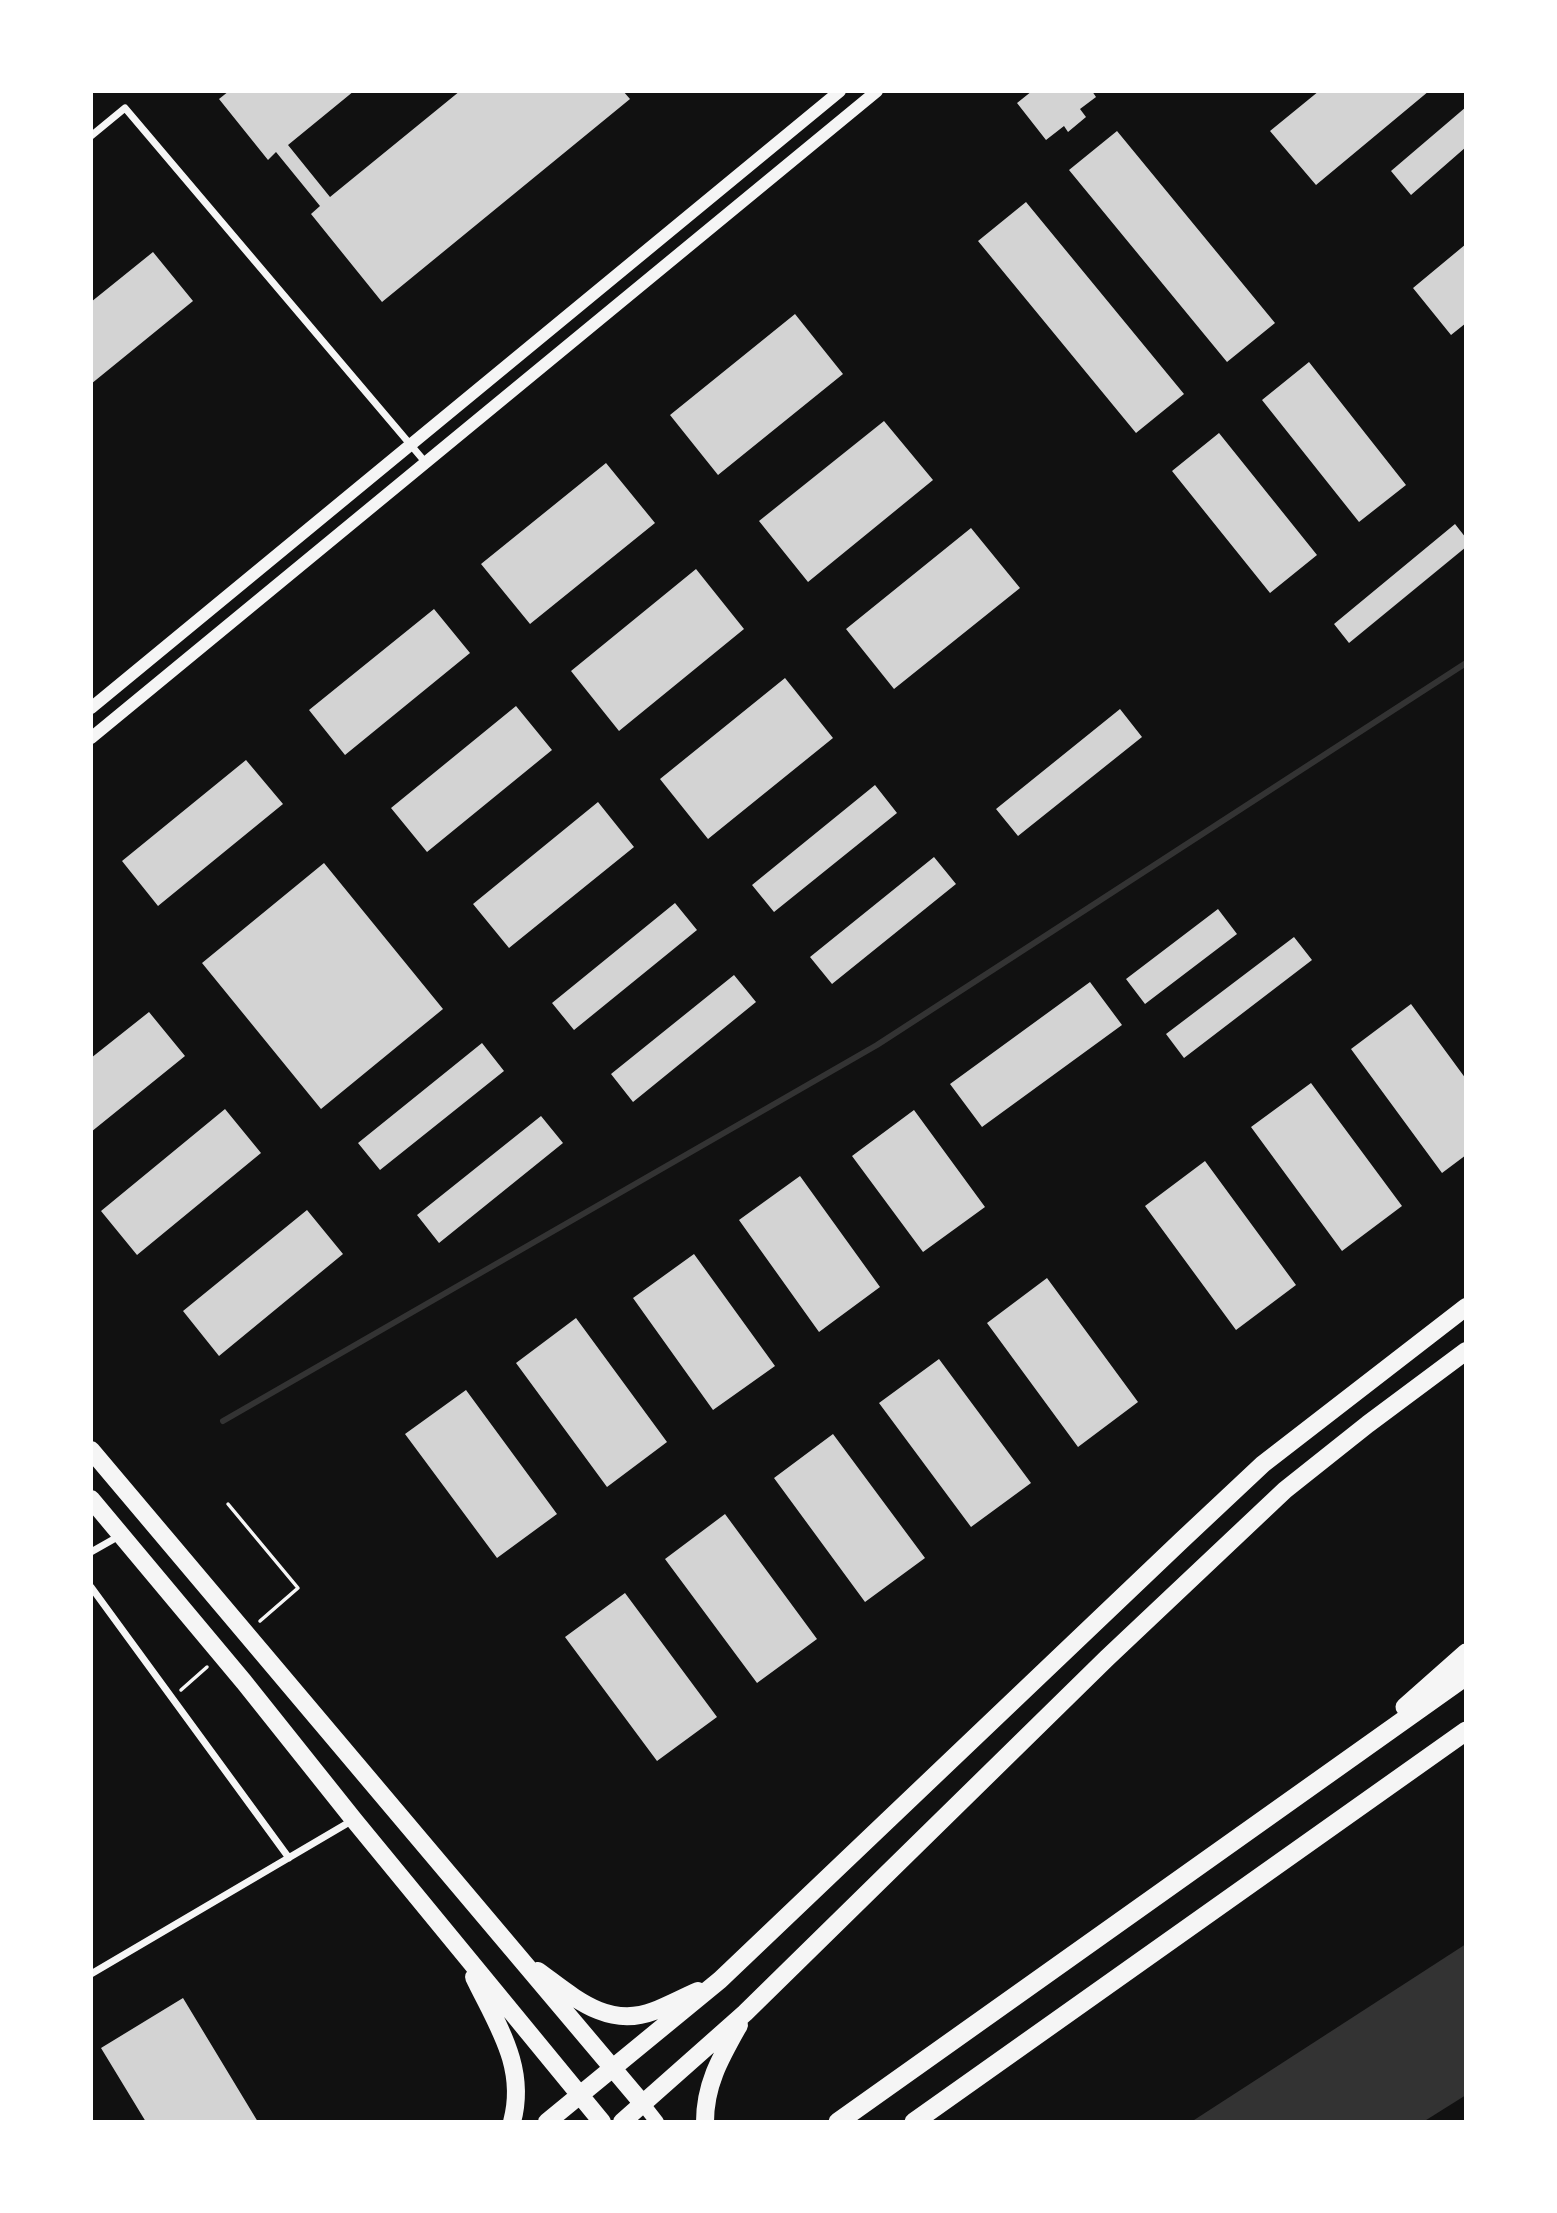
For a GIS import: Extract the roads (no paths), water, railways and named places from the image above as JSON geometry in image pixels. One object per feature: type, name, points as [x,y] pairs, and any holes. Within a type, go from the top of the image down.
[{"type":"highway","points":[[1325,1776],[1466,1653]]},
{"type":"highway","points":[[838,2122],[1466,1676]]},
{"type":"highway","points":[[915,2122],[1466,1731]]},
{"type":"highway","points":[[1350,1813],[1466,1746]]},
{"type":"main road","points":[[547,2122],[720,1980],[1263,1464],[1466,1307]]},
{"type":"main road","points":[[622,2122],[745,2014],[1107,1658],[1256,1516],[1367,1424],[1466,1351]]},
{"type":"main road","points":[[91,1450],[657,2122]]},
{"type":"main road","points":[[91,1499],[244,1682],[602,2122]]},
{"type":"main road","points":[[462,1952],[510,2053],[515,2070],[516,2104],[512,2122]]},
{"type":"main road","points":[[516,1955],[587,2007],[620,2017],[653,2011],[720,1980]]},
{"type":"main road","points":[[705,2122],[711,2077],[745,2014]]},
{"type":"street","points":[[91,708],[839,91]]},
{"type":"street","points":[[91,738],[877,91]]},
{"type":"street","points":[[91,136],[125,108],[412,444],[426,464]]},
{"type":"street","points":[[91,1552],[121,1535]]},
{"type":"street","points":[[91,1587],[289,1858]]},
{"type":"street","points":[[91,1975],[354,1820]]},
{"type":"waterway","points":[[223,1421],[877,1045],[1466,663]]}]
